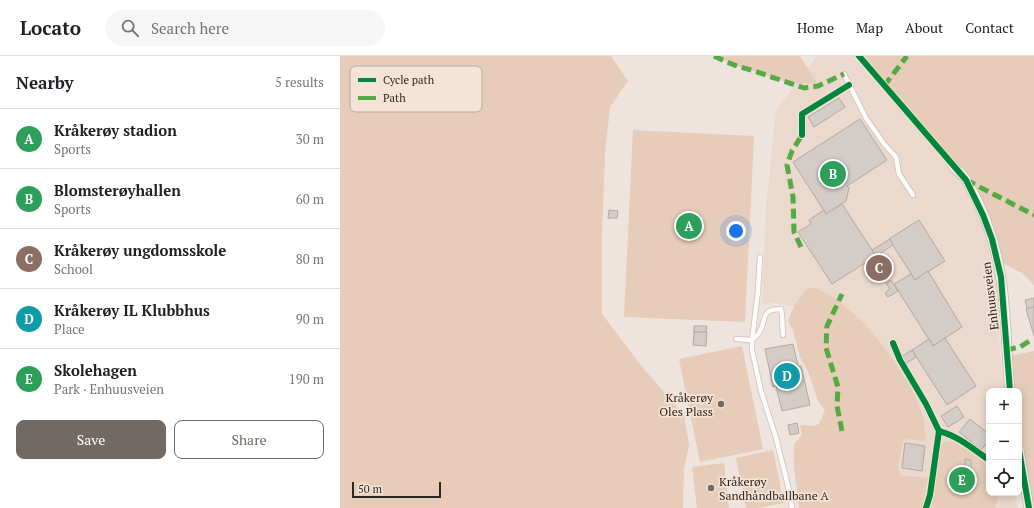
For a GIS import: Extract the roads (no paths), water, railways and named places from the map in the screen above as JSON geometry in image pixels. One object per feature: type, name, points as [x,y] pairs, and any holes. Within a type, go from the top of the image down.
[{"type":"street","name":"Enhuusveien","points":[[953,166],[966,180],[983,214],[992,239],[1001,277],[1010,388]]},
{"type":"street","points":[[1021,460],[1029,508]]},
{"type":"lane","points":[[844,74],[866,118],[896,157],[899,174],[913,195]]},
{"type":"lane","points":[[760,257],[752,350],[761,392],[776,438],[792,508]]},
{"type":"lane","points":[[736,339],[752,340],[758,334],[766,314],[769,310],[773,309],[781,309],[783,335]]},
{"type":"place","name":"Blomsterøyhallen","points":[[833,174]]},
{"type":"place","name":"Kråkerøy stadion","points":[[689,226]]},
{"type":"place","name":"Kråkerøy ungdomsskole","points":[[879,268]]},
{"type":"place","name":"Kråkerøy IL Klubbhus","points":[[787,376]]},
{"type":"place","name":"Kråkerøy Oles Plass","points":[[721,404]]},
{"type":"place","name":"Skolehagen","points":[[962,480]]},
{"type":"place","name":"Kråkerøy Sandhåndballbane A","points":[[711,488]]}]
